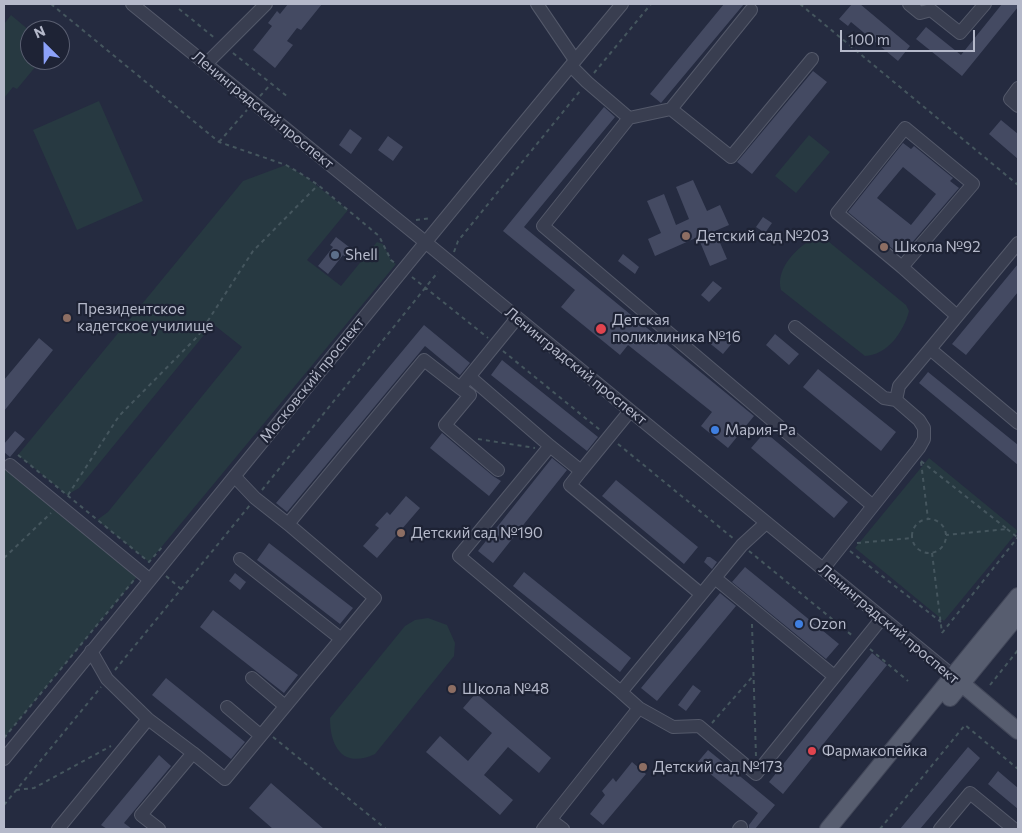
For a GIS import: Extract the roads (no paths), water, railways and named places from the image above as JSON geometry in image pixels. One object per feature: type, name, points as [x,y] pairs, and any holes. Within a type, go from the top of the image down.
[{"type":"main road","points":[[842,829],[957,680],[1018,596]]},
{"type":"main road","points":[[828,829],[957,680],[1018,615]]},
{"type":"main road","name":"Ленинградский проспект","points":[[957,680],[1018,731]]},
{"type":"street","name":"Ленинградский проспект","points":[[132,4],[957,680]]},
{"type":"street","points":[[206,64],[266,4]]},
{"type":"street","points":[[537,4],[573,63],[587,82],[629,118]]},
{"type":"street","name":"Московский проспект","points":[[4,758],[424,242],[622,4]]},
{"type":"street","points":[[909,4],[920,13],[931,10],[960,33],[984,4]]},
{"type":"street","points":[[751,10],[671,109],[629,118],[542,226],[873,506]]},
{"type":"street","points":[[671,109],[731,157],[812,59]]},
{"type":"street","points":[[1018,88],[1010,99],[1018,106]]},
{"type":"street","points":[[902,267],[973,184],[905,128],[837,213],[957,316]]},
{"type":"street","points":[[896,400],[899,386],[1018,243]]},
{"type":"street","points":[[460,388],[517,318]]},
{"type":"street","points":[[794,327],[884,398],[896,400],[919,420],[924,428],[924,439],[920,454],[873,506],[822,569]]},
{"type":"street","points":[[930,349],[1018,423]]},
{"type":"street","points":[[288,524],[424,360],[470,395],[445,425],[498,470]]},
{"type":"street","points":[[470,376],[548,448],[581,471]]},
{"type":"street","points":[[630,411],[570,485],[701,594]]},
{"type":"street","points":[[548,448],[459,556],[639,708],[673,727],[699,726],[756,774],[882,618]]},
{"type":"street","points":[[10,465],[150,580]]},
{"type":"street","points":[[91,651],[107,679],[148,719],[225,779],[374,598],[256,498],[234,477]]},
{"type":"street","points":[[621,692],[742,545],[766,523]]},
{"type":"street","points":[[240,559],[340,638]]},
{"type":"street","points":[[715,578],[834,676]]},
{"type":"street","points":[[252,678],[285,706]]},
{"type":"street","points":[[227,707],[262,733]]},
{"type":"street","points":[[563,829],[547,824],[639,708]]},
{"type":"street","points":[[58,829],[148,719]]},
{"type":"street","points":[[159,829],[141,815],[193,753]]},
{"type":"street","points":[[940,829],[970,793],[1014,829]]},
{"type":"place","name":"Детский сад №203","points":[[686,236]]},
{"type":"place","name":"Школа №92","points":[[884,247]]},
{"type":"place","name":"Shell","points":[[335,255]]},
{"type":"place","name":"Президентское кадетское училище","points":[[67,318]]},
{"type":"place","name":"Детская поликлиника №16","points":[[601,329]]},
{"type":"place","name":"Мария-Ра","points":[[715,430]]},
{"type":"place","name":"Детский сад №190","points":[[401,533]]},
{"type":"place","name":"Ozon","points":[[799,624]]},
{"type":"place","name":"Школа №48","points":[[452,689]]},
{"type":"place","name":"Фармакопейка","points":[[812,751]]},
{"type":"place","name":"Детский сад №173","points":[[643,767]]}]
